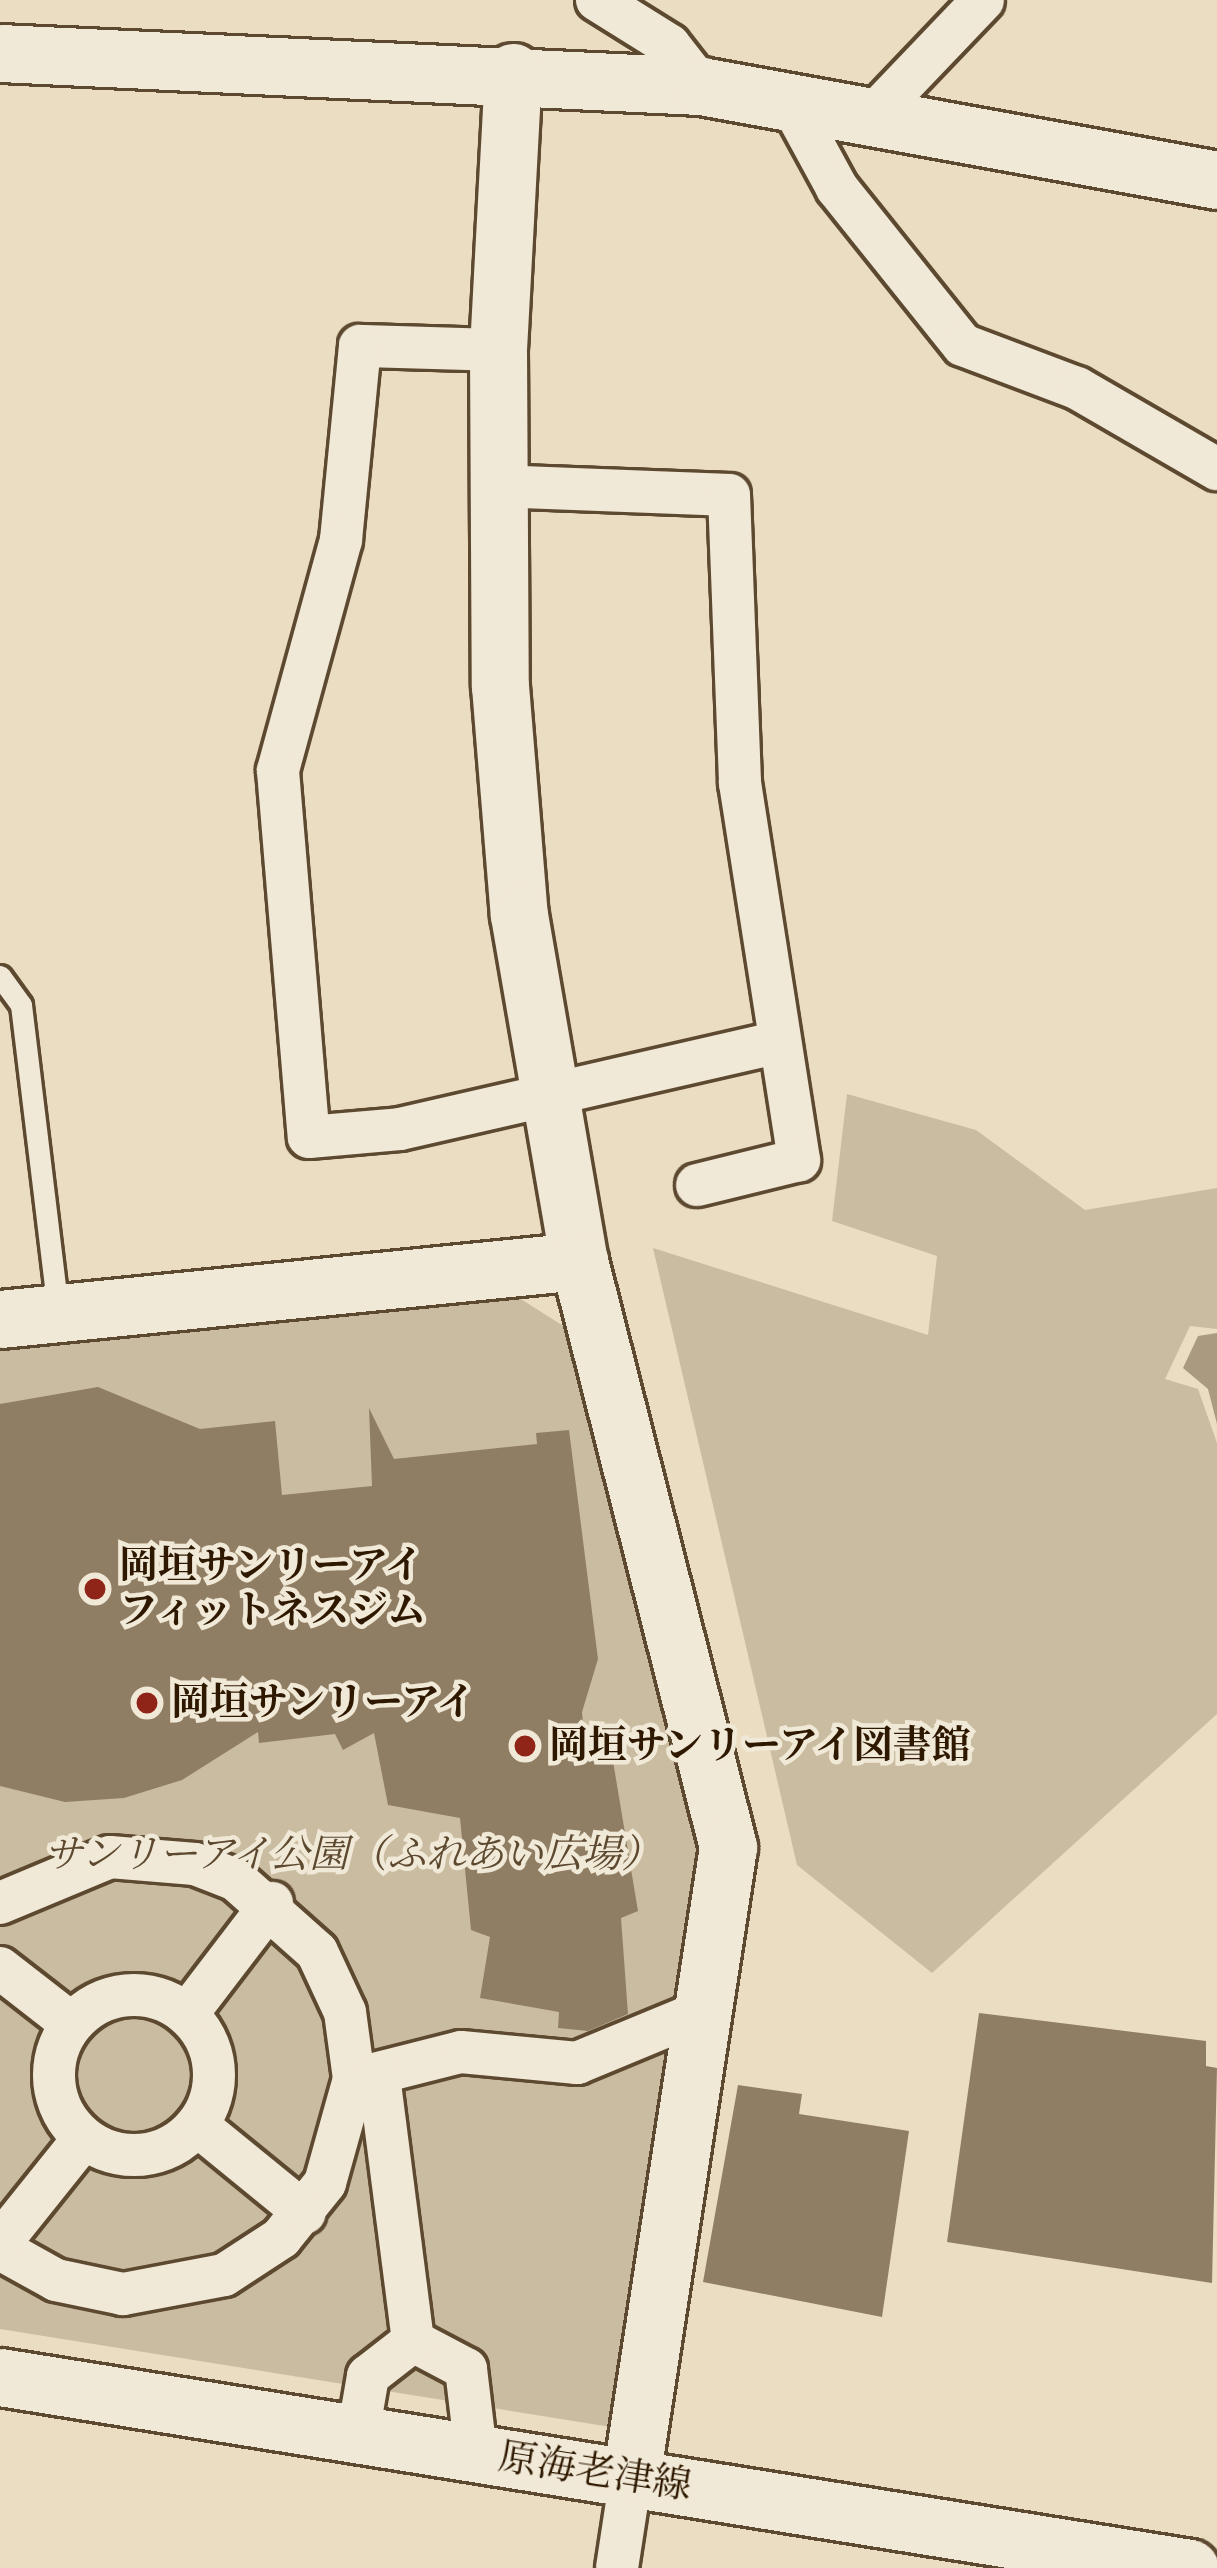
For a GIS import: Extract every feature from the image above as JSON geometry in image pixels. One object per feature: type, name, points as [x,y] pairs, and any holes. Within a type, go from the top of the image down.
[{"type":"street","points":[[597,0],[669,45],[701,86]]},
{"type":"street","points":[[878,110],[983,0]]},
{"type":"street","points":[[0,52],[513,72],[701,86],[878,110],[1217,180]]},
{"type":"street","points":[[513,72],[498,350],[500,686],[547,1094],[579,1261],[716,1768],[728,1847],[617,2568]]},
{"type":"street","points":[[788,98],[862,223],[963,345],[1077,388],[1217,469]]},
{"type":"street","points":[[498,350],[360,346],[341,540],[278,771],[309,1137],[400,1129],[775,1043]]},
{"type":"street","points":[[497,486],[729,495],[740,783],[775,1043],[799,1160],[697,1185]]},
{"type":"street","points":[[0,1319],[579,1261]]},
{"type":"street","points":[[0,1903],[68,1866],[153,1856],[272,1903],[334,1982],[367,2076],[413,2341]]},
{"type":"street","points":[[187,2014],[272,1903]]},
{"type":"street","points":[[0,1968],[72,2024]]},
{"type":"street","points":[[140,1995],[187,2014],[214,2068],[197,2125],[143,2155],[84,2138],[54,2083],[72,2024],[140,1995]]},
{"type":"street","points":[[367,2076],[461,2052],[577,2063],[705,2009]]},
{"type":"street","points":[[84,2138],[0,2246],[89,2290],[158,2293],[224,2275],[305,2212],[341,2150],[367,2076]]},
{"type":"street","points":[[197,2125],[305,2212]]},
{"type":"street","points":[[358,2434],[368,2376],[413,2341]]},
{"type":"street","points":[[413,2341],[466,2369],[476,2453]]},
{"type":"street","name":"原海老津線","points":[[0,2378],[1190,2568]]},
{"type":"lane","points":[[0,976],[21,1005],[58,1312]]},
{"type":"green space","points":[[847,1094],[976,1130],[1085,1210],[1217,1188],[1217,1329],[1190,1326],[1165,1379],[1198,1389],[1217,1443],[1217,1714],[932,1973],[797,1865],[653,1248],[928,1335],[937,1256],[832,1221]]},
{"type":"green space","name":"サンリーアイ公園（ふれあい広場）","points":[[505,1289],[573,1332],[705,1857],[617,2428],[0,2329],[0,1338]]},
{"type":"shaded area","points":[[1217,1333],[1217,1424],[1208,1389],[1183,1368],[1198,1336]]},
{"type":"building","name":"岡垣サンリーアイ","points":[[98,1387],[200,1429],[275,1421],[282,1495],[372,1486],[369,1408],[394,1459],[537,1444],[536,1433],[569,1430],[598,1659],[582,1712],[586,1760],[612,1755],[638,1911],[621,1918],[628,2014],[588,2031],[558,2028],[559,2012],[480,1998],[490,1937],[471,1930],[460,1818],[388,1805],[374,1733],[343,1750],[335,1734],[259,1743],[258,1732],[182,1780],[124,1798],[65,1802],[0,1786],[0,1404]]},
{"type":"building","points":[[979,2013],[1206,2041],[1206,2066],[1217,2068],[1212,2283],[947,2242]]},
{"type":"building","points":[[738,2085],[802,2094],[799,2114],[909,2131],[882,2317],[703,2282]]},
{"type":"place","name":"岡垣サンリーアイ フィットネスジム","points":[[95,1589]]},
{"type":"place","name":"岡垣サンリーアイ","points":[[147,1703]]},
{"type":"place","name":"岡垣サンリーアイ図書館","points":[[525,1746]]}]
